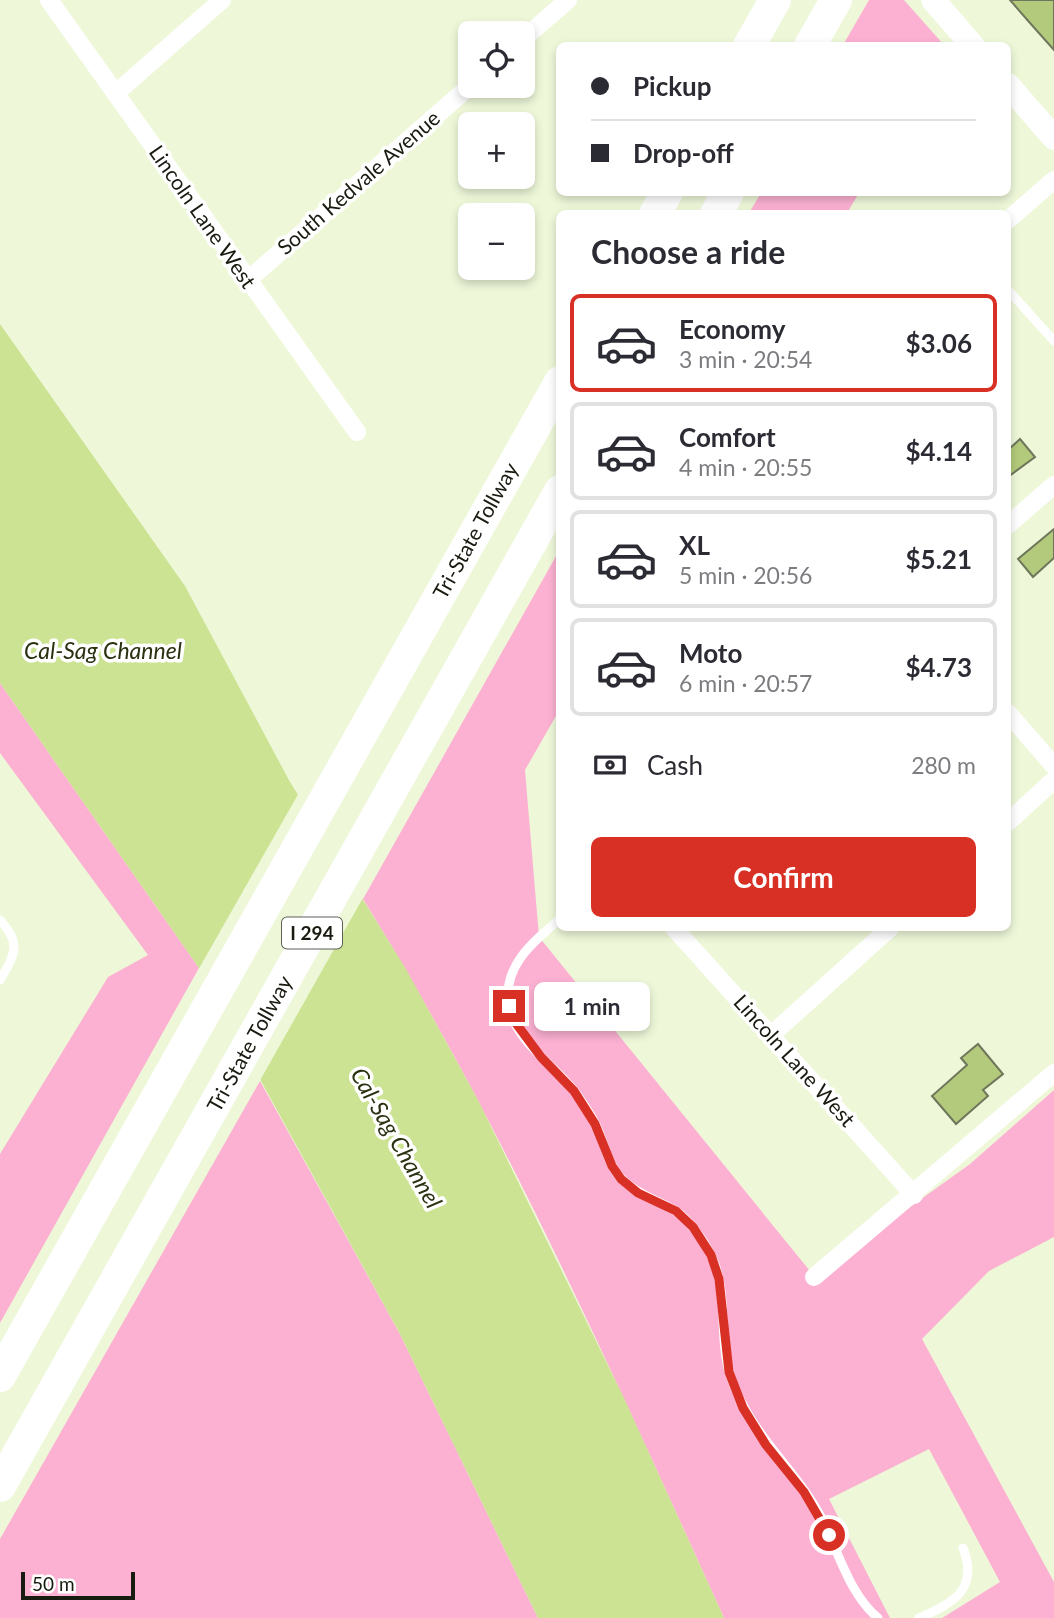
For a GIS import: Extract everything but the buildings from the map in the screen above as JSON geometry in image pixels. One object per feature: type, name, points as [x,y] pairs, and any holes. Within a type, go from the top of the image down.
[{"type":"highway","points":[[751,42],[775,0]]},
{"type":"highway","points":[[812,42],[836,0]]},
{"type":"highway","name":"Tri-State Tollway","points":[[0,1376],[556,389]]},
{"type":"highway","name":"Tri-State Tollway","points":[[0,1486],[556,498]]},
{"type":"street","name":"Lincoln Lane West","points":[[49,0],[357,432]]},
{"type":"street","points":[[116,93],[222,0]]},
{"type":"street","points":[[535,29],[568,0]]},
{"type":"street","points":[[943,4],[970,42]]},
{"type":"street","points":[[1011,88],[1054,138]]},
{"type":"street","name":"South Kedvale Avenue","points":[[247,281],[458,96]]},
{"type":"street","points":[[1011,217],[1054,180]]},
{"type":"street","points":[[1011,523],[1054,485]]},
{"type":"street","points":[[1011,716],[1054,766]]},
{"type":"street","points":[[1011,819],[1054,780]]},
{"type":"street","name":"Lincoln Lane West","points":[[677,931],[914,1195]]},
{"type":"street","points":[[770,1036],[887,931]]},
{"type":"street","points":[[814,1277],[914,1195],[1054,1073]]},
{"type":"lane","points":[[1011,293],[1054,341]]},
{"type":"lane","points":[[0,920],[13,934],[15,950],[0,980]]},
{"type":"lane","points":[[556,923],[519,958],[512,972],[509,1006],[515,1022],[541,1057],[574,1091],[595,1124],[612,1166],[621,1179],[638,1193],[676,1211],[693,1227],[711,1255],[719,1279],[729,1372],[743,1408],[820,1517],[858,1592],[869,1610],[878,1618]]},
{"type":"lane","points":[[919,1618],[957,1597],[966,1584],[970,1566],[963,1548]]},
{"type":"shaded area","points":[[869,0],[904,0],[941,42],[845,42]]},
{"type":"shaded area","points":[[759,196],[857,196],[849,210],[751,210]]},
{"type":"shaded area","points":[[556,556],[556,716],[525,770],[539,937],[814,1276],[970,1164],[1054,1090],[1054,1237],[989,1271],[922,1339],[1054,1582],[1054,1618],[942,1618],[1000,1582],[929,1449],[829,1499],[890,1618],[724,1618],[598,1343],[510,1162],[414,985],[363,899]]},
{"type":"shaded area","points":[[0,683],[199,968],[0,1323],[0,1154],[108,977],[148,955],[0,753]]},
{"type":"shaded area","points":[[260,1081],[400,1334],[538,1618],[0,1618],[0,1539]]},
{"type":"water","name":"Cal-Sag Channel","points":[[0,324],[185,586],[290,782],[406,969],[478,1100],[624,1398],[724,1618],[538,1618],[400,1334],[199,968],[0,683]]},
{"type":"pier","points":[[300,791],[364,896],[258,1084],[197,972]]},
{"type":"route","points":[[509,1006],[515,1022],[541,1057],[574,1091],[585,1107],[612,1166],[621,1179],[638,1193],[676,1211],[693,1227],[711,1255],[719,1279],[722,1331],[729,1372],[743,1408],[766,1445],[804,1492],[829,1535]]}]
